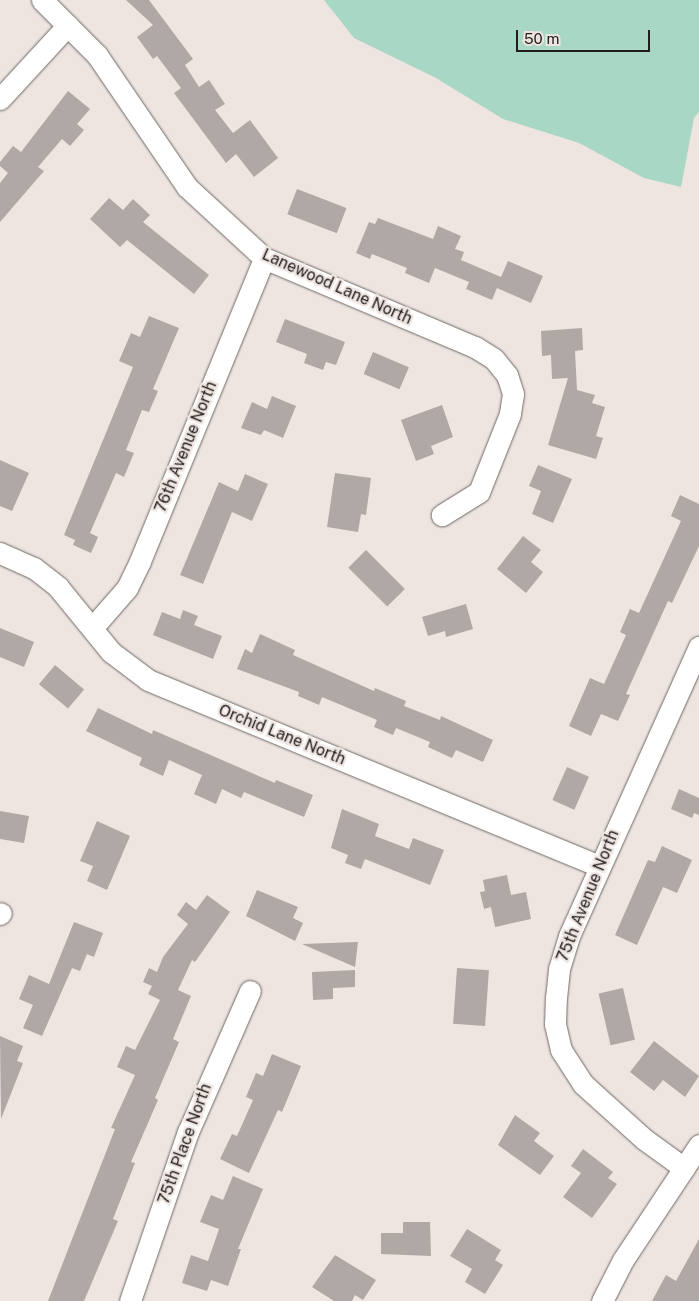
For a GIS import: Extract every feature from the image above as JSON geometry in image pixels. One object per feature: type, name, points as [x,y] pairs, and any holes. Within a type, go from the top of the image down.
[{"type":"street","name":"Lanewood Lane North","points":[[42,0],[97,55],[124,91],[187,187],[264,258],[475,347],[494,359],[507,374],[512,394],[510,414],[479,492],[442,515]]},
{"type":"street","points":[[0,99],[68,25]]},
{"type":"street","name":"76th Avenue North","points":[[93,627],[127,588],[140,561],[264,258]]},
{"type":"street","name":"Orchid Lane North","points":[[0,553],[40,573],[58,588],[93,627],[111,652],[148,680],[599,866]]},
{"type":"street","name":"75th Avenue North","points":[[684,1168],[604,1105],[583,1084],[561,1050],[555,1024],[559,969],[599,866],[699,647]]},
{"type":"street","name":"75th Place North","points":[[130,1301],[188,1132],[250,991]]},
{"type":"street","points":[[602,1301],[623,1260],[699,1145]]},
{"type":"shaded area","points":[[324,0],[699,0],[699,112],[694,118],[681,187],[644,178],[579,143],[503,119],[436,78],[354,38]]},
{"type":"building","points":[[126,0],[149,0],[193,59],[185,65],[199,87],[209,80],[225,104],[215,110],[233,133],[250,120],[278,158],[254,177],[236,154],[226,163],[174,93],[181,88],[157,56],[153,59],[137,37],[153,25]]},
{"type":"building","points":[[68,91],[90,109],[77,124],[84,130],[70,146],[62,139],[38,167],[44,171],[0,222],[0,183],[8,173],[0,166],[0,162],[13,146],[21,152]]},
{"type":"building","points":[[297,189],[346,208],[337,233],[287,214]]},
{"type":"building","points":[[109,198],[123,210],[133,199],[150,215],[143,222],[209,275],[194,294],[127,240],[120,247],[90,219]]},
{"type":"building","points":[[378,218],[433,239],[438,226],[461,236],[455,249],[464,252],[461,260],[501,277],[508,261],[543,276],[531,303],[497,288],[492,300],[466,289],[469,282],[435,268],[429,283],[405,273],[407,268],[372,254],[370,259],[356,253],[369,222],[375,224]]},
{"type":"building","points":[[149,316],[179,328],[153,389],[158,391],[149,412],[142,410],[126,450],[134,453],[124,477],[116,473],[90,533],[98,537],[91,553],[73,545],[75,540],[64,535],[133,367],[119,361],[131,333],[140,337]]},
{"type":"building","points":[[285,319],[345,342],[336,365],[326,362],[323,370],[304,363],[307,354],[276,342]]},
{"type":"building","points":[[582,328],[583,350],[575,351],[577,390],[595,395],[592,403],[605,407],[596,436],[603,438],[596,459],[548,445],[568,378],[552,379],[551,355],[542,356],[541,331]]},
{"type":"building","points":[[373,352],[409,367],[400,389],[364,374]]},
{"type":"building","points":[[272,396],[296,406],[283,438],[264,430],[261,435],[241,428],[252,402],[267,409]]},
{"type":"building","points":[[442,405],[453,437],[431,446],[434,454],[416,461],[401,420]]},
{"type":"building","points":[[0,460],[29,473],[12,511],[0,506]]},
{"type":"building","points":[[538,465],[572,479],[553,523],[532,514],[541,491],[529,486]]},
{"type":"building","points":[[335,473],[371,478],[366,515],[361,514],[358,532],[327,527]]},
{"type":"building","points":[[245,474],[268,484],[252,521],[232,512],[203,584],[180,575],[219,482],[238,491]]},
{"type":"building","points":[[680,495],[699,504],[699,546],[672,603],[668,601],[626,694],[630,695],[618,721],[601,714],[591,736],[569,726],[590,678],[604,684],[626,635],[620,632],[630,609],[639,613],[681,521],[671,516]]},
{"type":"building","points":[[523,536],[541,550],[531,562],[543,572],[526,593],[497,569]]},
{"type":"building","points":[[366,550],[405,589],[387,607],[348,568]]},
{"type":"building","points":[[466,604],[473,629],[446,637],[445,631],[428,636],[422,617]]},
{"type":"building","points":[[183,610],[198,616],[194,625],[222,636],[213,659],[153,635],[162,612],[180,619]]},
{"type":"building","points":[[0,628],[34,642],[24,667],[0,657]]},
{"type":"building","points":[[260,634],[295,650],[293,655],[374,691],[375,688],[406,701],[404,706],[440,720],[441,716],[493,740],[483,762],[456,750],[452,758],[428,747],[430,742],[396,728],[393,735],[374,727],[377,720],[322,697],[319,705],[298,696],[299,692],[237,669],[245,649],[252,653]]},
{"type":"building","points":[[55,665],[84,689],[68,709],[39,684]]},
{"type":"building","points":[[98,708],[152,734],[153,730],[275,783],[276,780],[313,795],[304,817],[244,792],[241,798],[222,789],[216,804],[194,794],[202,775],[169,760],[163,776],[139,765],[142,758],[86,731]]},
{"type":"building","points":[[567,767],[589,777],[574,810],[552,800]]},
{"type":"building","points":[[679,789],[699,798],[699,815],[694,813],[692,818],[671,809]]},
{"type":"building","points":[[342,809],[379,824],[375,836],[409,849],[413,838],[444,850],[430,885],[365,859],[361,869],[345,863],[348,855],[331,848]]},
{"type":"building","points":[[0,811],[29,816],[24,843],[0,839]]},
{"type":"building","points":[[97,821],[130,836],[107,890],[87,881],[93,866],[80,861]]},
{"type":"building","points":[[662,846],[692,860],[677,893],[663,887],[637,945],[615,935],[648,860],[655,862]]},
{"type":"building","points":[[507,875],[511,895],[526,892],[531,919],[495,927],[491,907],[484,909],[480,892],[485,891],[483,880]]},
{"type":"building","points":[[257,890],[298,907],[293,918],[303,923],[295,941],[246,916]]},
{"type":"building","points":[[207,895],[230,912],[195,962],[192,960],[178,990],[191,996],[173,1039],[179,1042],[155,1098],[158,1100],[131,1162],[135,1163],[113,1219],[118,1221],[84,1301],[48,1301],[115,1129],[111,1128],[135,1075],[117,1067],[126,1046],[135,1050],[160,1000],[148,994],[152,986],[143,982],[149,968],[157,972],[163,957],[188,924],[177,915],[186,902],[196,910]]},
{"type":"building","points":[[74,922],[103,933],[94,957],[87,954],[80,971],[72,968],[42,1036],[23,1028],[33,1005],[19,999],[29,975],[49,984]]},
{"type":"building","points":[[358,942],[355,967],[302,944]]},
{"type":"building","points":[[457,968],[489,970],[485,1026],[453,1024]]},
{"type":"building","points":[[355,970],[355,987],[333,988],[333,999],[313,1000],[312,972]]},
{"type":"building","points":[[623,988],[635,1040],[611,1045],[599,994]]},
{"type":"building","points":[[0,1036],[23,1046],[17,1061],[23,1063],[1,1119]]},
{"type":"building","points":[[654,1041],[699,1076],[685,1097],[663,1080],[654,1091],[630,1072]]},
{"type":"building","points":[[272,1054],[301,1066],[282,1112],[278,1110],[249,1173],[220,1159],[232,1134],[237,1136],[253,1100],[246,1097],[256,1073],[263,1076]]},
{"type":"building","points":[[515,1115],[540,1133],[534,1141],[554,1156],[540,1175],[498,1145]]},
{"type":"building","points":[[583,1149],[613,1172],[608,1178],[617,1184],[592,1218],[563,1197],[581,1173],[571,1166]]},
{"type":"building","points":[[233,1176],[263,1189],[238,1249],[241,1249],[228,1286],[211,1280],[207,1291],[182,1283],[191,1255],[208,1261],[219,1229],[200,1222],[211,1195],[223,1200]]},
{"type":"building","points":[[403,1222],[430,1222],[431,1256],[381,1254],[381,1233],[403,1233]]},
{"type":"building","points":[[467,1229],[501,1250],[495,1260],[503,1265],[485,1294],[465,1282],[472,1269],[450,1256]]},
{"type":"building","points":[[699,1239],[699,1301],[652,1301],[666,1275],[676,1281]]},
{"type":"building","points":[[335,1255],[376,1280],[363,1300],[355,1295],[352,1301],[334,1301],[312,1287]]}]
